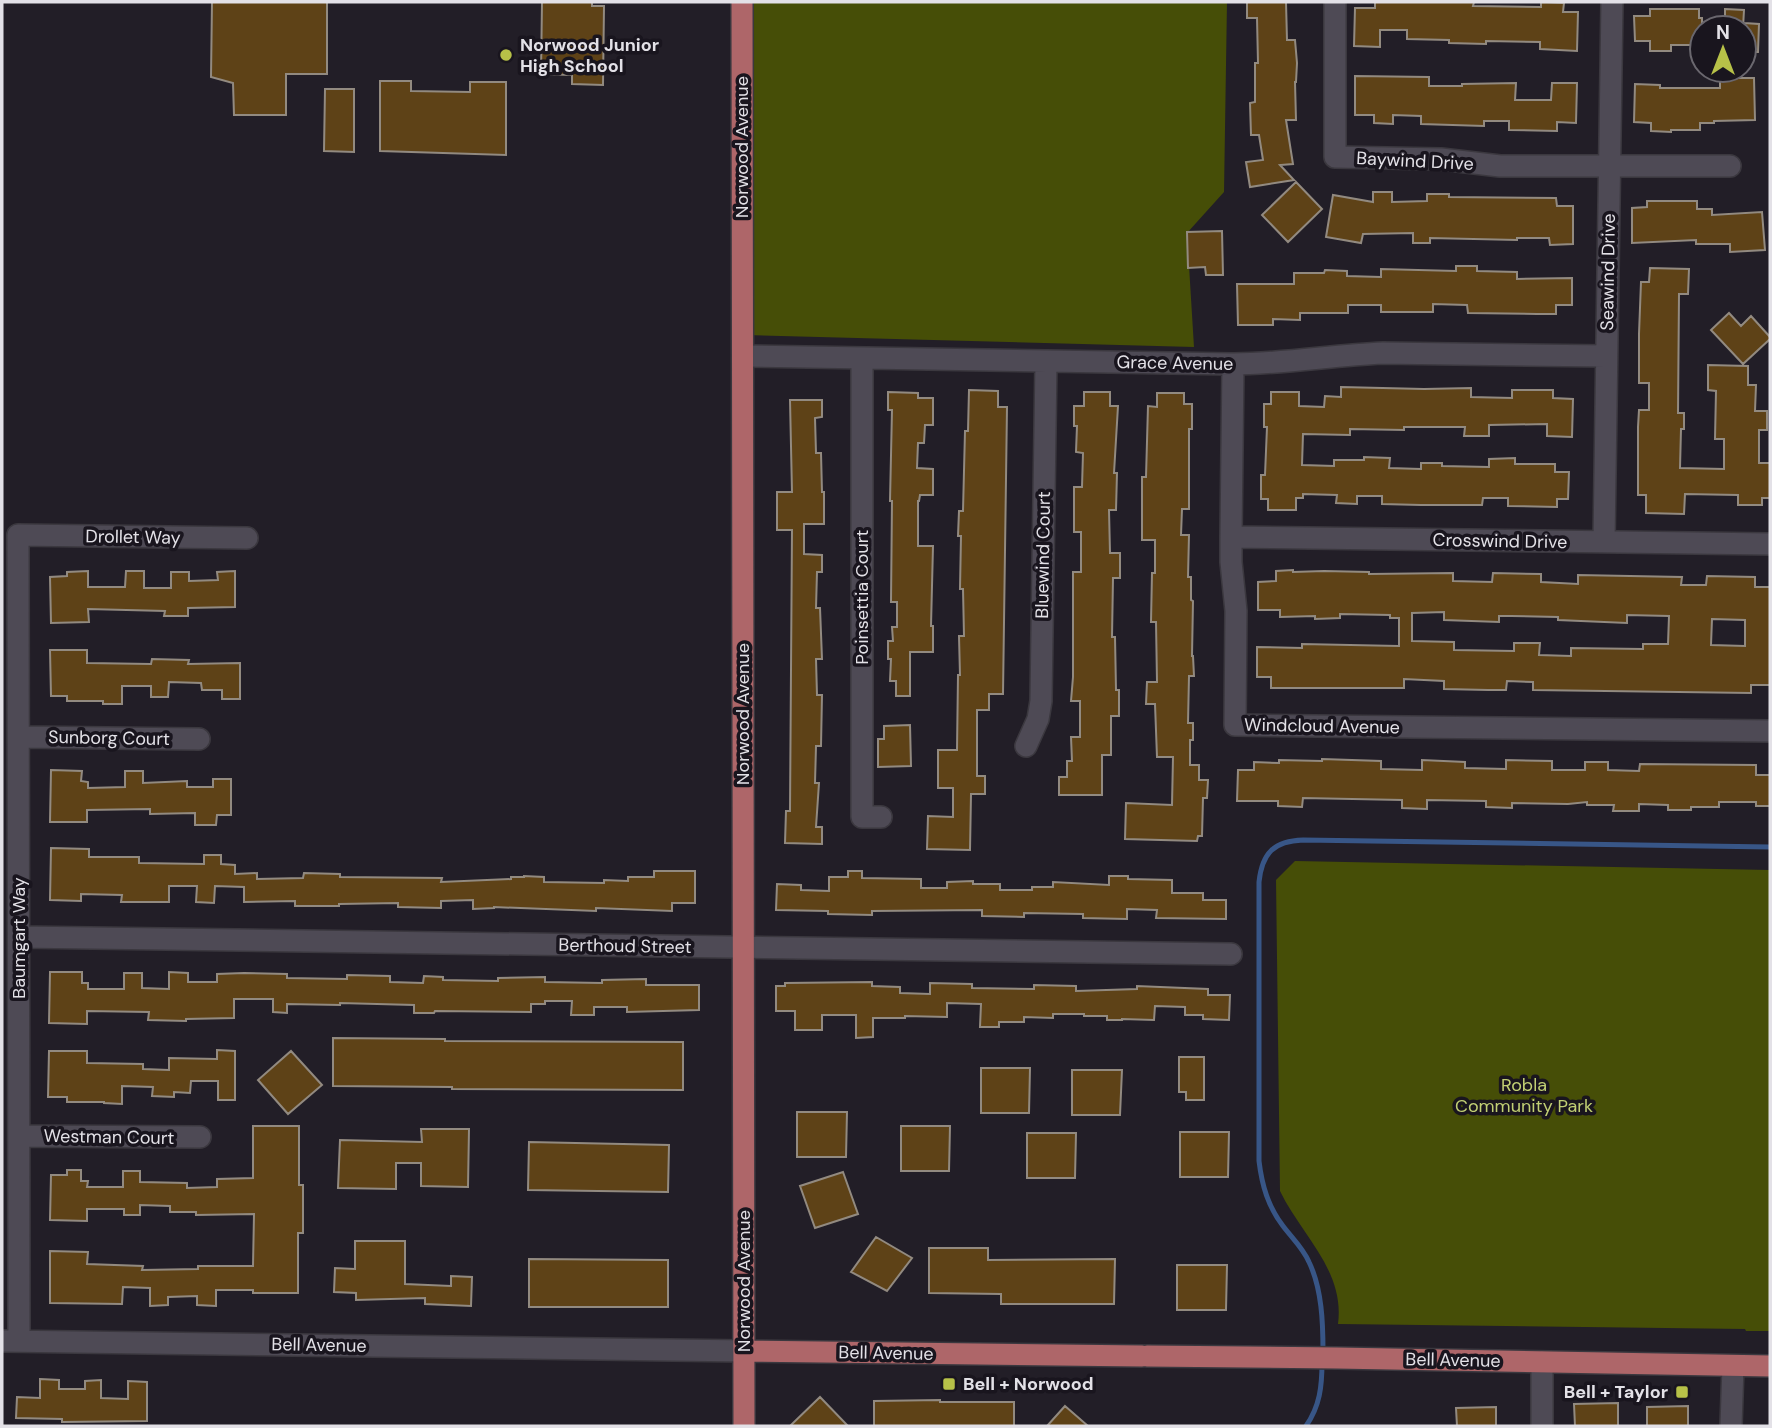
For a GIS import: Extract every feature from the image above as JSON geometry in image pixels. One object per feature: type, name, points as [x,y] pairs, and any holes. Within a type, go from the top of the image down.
[{"type":"main road","name":"Norwood Avenue","points":[[742,2],[744,1426]]},
{"type":"main road","name":"Bell Avenue","points":[[744,1351],[1770,1366]]},
{"type":"street","name":"Baywind Drive","points":[[1335,2],[1335,157],[1441,159],[1500,166],[1609,166]]},
{"type":"street","name":"Seawind Drive","points":[[1604,542],[1612,2]]},
{"type":"street","points":[[1609,166],[1730,166]]},
{"type":"street","name":"Grace Avenue","points":[[743,356],[1233,365],[1269,365],[1352,354],[1383,353],[1606,356]]},
{"type":"street","name":"Poinsettia Court","points":[[862,358],[862,817],[881,817]]},
{"type":"street","name":"Bluewind Court","points":[[1026,746],[1038,719],[1041,701],[1046,361]]},
{"type":"street","name":"Windcloud Avenue","points":[[1233,365],[1231,562],[1236,611],[1234,725],[1770,731]]},
{"type":"street","name":"Drollet Way","points":[[18,535],[247,538]]},
{"type":"street","name":"Baumgart Way","points":[[10,1341],[19,1136],[18,535]]},
{"type":"street","name":"Crosswind Drive","points":[[1231,537],[1770,544]]},
{"type":"street","name":"Sunborg Court","points":[[19,737],[199,739]]},
{"type":"street","name":"Berthoud Street","points":[[19,937],[1231,954]]},
{"type":"street","name":"Westman Court","points":[[19,1136],[200,1137]]},
{"type":"street","name":"Bell Avenue","points":[[10,1341],[744,1351]]},
{"type":"street","points":[[1542,1362],[1542,1426]]},
{"type":"street","points":[[1731,1426],[1733,1366]]},
{"type":"green space","points":[[744,2],[1227,2],[1224,192],[1187,233],[1194,347],[746,335]]},
{"type":"green space","name":"Robla Community Park","points":[[1295,861],[1770,870],[1770,1331],[1338,1324],[1335,1287],[1328,1270],[1280,1191],[1276,880]]},
{"type":"building","points":[[212,2],[327,2],[327,74],[286,74],[286,115],[234,115],[233,83],[211,77]]},
{"type":"building","points":[[542,2],[592,2],[592,6],[604,6],[603,85],[572,84],[572,75],[541,74]]},
{"type":"building","points":[[1247,2],[1286,2],[1287,40],[1295,40],[1297,63],[1296,120],[1286,120],[1293,164],[1280,165],[1294,180],[1250,187],[1246,162],[1263,160],[1259,135],[1251,135],[1250,103],[1255,102],[1255,63],[1258,63],[1257,18],[1247,18]]},
{"type":"building","points":[[1375,2],[1474,2],[1473,6],[1541,7],[1541,2],[1564,3],[1563,12],[1578,12],[1577,51],[1540,49],[1540,42],[1486,41],[1486,44],[1407,39],[1407,30],[1380,30],[1380,47],[1354,46],[1355,8],[1375,8]]},
{"type":"building","points":[[1650,9],[1699,9],[1699,14],[1688,14],[1688,45],[1671,45],[1671,51],[1650,51],[1650,41],[1635,41],[1634,16],[1650,16]]},
{"type":"building","points":[[1725,9],[1744,10],[1744,14],[1725,14]]},
{"type":"building","points":[[1355,76],[1429,77],[1429,86],[1516,83],[1515,100],[1551,100],[1552,83],[1577,83],[1576,123],[1557,122],[1557,131],[1509,130],[1509,121],[1484,121],[1484,126],[1421,124],[1421,116],[1393,115],[1393,124],[1374,123],[1374,115],[1355,115]]},
{"type":"building","points":[[380,81],[411,81],[411,91],[470,92],[470,82],[506,82],[506,155],[380,151]]},
{"type":"building","points":[[1635,84],[1660,85],[1660,88],[1720,88],[1720,84],[1754,84],[1755,120],[1700,123],[1700,130],[1671,132],[1651,131],[1651,123],[1634,122]]},
{"type":"building","points":[[325,89],[354,89],[354,152],[324,151]]},
{"type":"building","points":[[1296,182],[1322,209],[1288,242],[1262,215]]},
{"type":"building","points":[[1373,192],[1392,192],[1392,202],[1427,201],[1427,194],[1449,194],[1449,197],[1556,198],[1557,206],[1573,206],[1573,244],[1550,245],[1549,238],[1430,238],[1430,243],[1413,243],[1413,233],[1363,234],[1361,243],[1326,237],[1333,195],[1373,202]]},
{"type":"building","points":[[1647,201],[1697,201],[1697,209],[1712,209],[1712,215],[1762,212],[1765,250],[1730,252],[1730,244],[1696,244],[1696,240],[1632,243],[1632,208],[1647,207]]},
{"type":"building","points":[[1222,231],[1223,275],[1206,275],[1205,267],[1188,268],[1187,232]]},
{"type":"building","points":[[1456,266],[1477,266],[1477,271],[1517,272],[1517,279],[1572,278],[1572,305],[1556,305],[1556,314],[1537,314],[1468,313],[1467,305],[1433,304],[1433,312],[1381,312],[1381,305],[1348,305],[1348,313],[1300,313],[1300,320],[1273,319],[1273,325],[1238,325],[1237,284],[1294,284],[1294,273],[1324,273],[1325,270],[1347,271],[1347,276],[1381,277],[1381,269],[1456,271]]},
{"type":"building","points":[[1650,268],[1689,269],[1688,294],[1679,294],[1678,413],[1684,413],[1680,468],[1724,469],[1724,439],[1715,439],[1716,391],[1708,390],[1708,365],[1748,366],[1748,385],[1756,385],[1755,411],[1767,411],[1767,430],[1759,430],[1759,463],[1770,463],[1770,498],[1762,498],[1762,505],[1738,505],[1738,495],[1685,494],[1684,514],[1646,513],[1646,495],[1638,495],[1638,427],[1639,410],[1649,410],[1649,383],[1639,383],[1639,334],[1641,282],[1649,282]]},
{"type":"building","points":[[1729,313],[1741,326],[1751,316],[1770,337],[1743,364],[1711,330]]},
{"type":"building","points":[[1341,387],[1471,388],[1471,397],[1512,398],[1512,390],[1553,390],[1553,398],[1573,399],[1572,437],[1547,436],[1547,424],[1489,425],[1489,436],[1464,436],[1465,427],[1350,429],[1350,435],[1303,434],[1302,465],[1334,466],[1334,460],[1364,460],[1364,457],[1390,458],[1389,468],[1421,469],[1421,463],[1489,467],[1489,459],[1515,458],[1515,464],[1555,464],[1555,472],[1569,472],[1568,499],[1557,499],[1557,507],[1508,506],[1508,498],[1483,498],[1482,505],[1382,504],[1382,496],[1357,496],[1357,504],[1336,503],[1337,495],[1303,494],[1303,498],[1296,498],[1296,510],[1268,510],[1268,499],[1261,499],[1261,475],[1265,475],[1267,427],[1264,427],[1264,404],[1271,404],[1271,392],[1299,392],[1299,406],[1324,407],[1325,396],[1341,397]]},
{"type":"building","points":[[969,390],[998,391],[998,407],[1007,407],[1003,694],[989,694],[989,710],[977,710],[977,776],[985,776],[985,794],[971,794],[970,850],[927,849],[928,816],[953,817],[953,788],[938,788],[938,750],[957,750],[959,636],[964,636],[963,589],[960,589],[961,536],[958,536],[959,511],[963,511]]},
{"type":"building","points":[[888,392],[918,393],[918,398],[933,398],[933,425],[925,425],[924,443],[918,443],[917,468],[933,469],[933,495],[920,495],[918,501],[918,546],[933,546],[933,652],[910,652],[910,696],[896,696],[896,681],[890,681],[891,659],[888,659],[888,641],[893,641],[892,627],[897,627],[897,602],[891,602],[892,410],[888,410]]},
{"type":"building","points":[[1084,392],[1110,392],[1110,406],[1118,406],[1114,473],[1117,473],[1116,510],[1109,510],[1110,553],[1120,553],[1120,578],[1113,578],[1112,637],[1115,637],[1119,716],[1111,716],[1111,755],[1102,755],[1102,795],[1059,795],[1059,777],[1067,777],[1067,761],[1072,761],[1071,737],[1080,737],[1080,701],[1071,701],[1073,572],[1081,572],[1081,532],[1074,532],[1074,487],[1082,487],[1083,453],[1076,452],[1077,426],[1074,426],[1074,406],[1084,406]]},
{"type":"building","points":[[1157,393],[1184,393],[1184,404],[1192,404],[1192,429],[1189,429],[1189,509],[1182,509],[1181,535],[1189,535],[1188,577],[1191,577],[1193,601],[1194,676],[1189,676],[1188,723],[1193,723],[1190,765],[1199,765],[1199,780],[1208,780],[1207,798],[1203,798],[1202,836],[1198,836],[1197,841],[1125,839],[1126,803],[1172,805],[1173,757],[1157,757],[1155,704],[1146,704],[1147,682],[1157,682],[1156,622],[1151,622],[1155,540],[1142,540],[1142,477],[1146,477],[1148,406],[1157,407]]},
{"type":"building","points":[[790,400],[822,400],[822,417],[815,418],[816,453],[821,453],[824,524],[804,524],[804,554],[822,555],[822,572],[817,572],[816,608],[820,608],[822,659],[816,659],[817,695],[822,695],[821,746],[816,746],[815,783],[819,783],[816,827],[822,827],[822,844],[785,843],[786,811],[790,811],[792,530],[777,530],[777,492],[792,492]]},
{"type":"building","points":[[88,571],[88,587],[125,587],[126,571],[144,571],[144,588],[171,588],[171,572],[189,572],[189,581],[218,580],[217,572],[235,571],[235,607],[188,608],[188,616],[164,616],[165,611],[88,609],[89,622],[51,623],[50,577],[67,576],[67,572]]},
{"type":"building","points":[[1276,571],[1453,573],[1453,581],[1492,582],[1493,573],[1541,574],[1541,582],[1578,584],[1578,575],[1682,577],[1681,585],[1706,585],[1707,576],[1755,577],[1755,587],[1770,587],[1770,685],[1751,685],[1751,693],[1533,690],[1533,682],[1507,681],[1506,690],[1488,690],[1444,689],[1444,681],[1404,679],[1404,688],[1271,688],[1271,677],[1257,677],[1257,647],[1302,648],[1302,644],[1399,646],[1399,618],[1390,618],[1390,615],[1340,614],[1340,618],[1315,619],[1315,616],[1280,617],[1280,610],[1258,610],[1258,582],[1276,581]],"holes":[[[1444,612],[1444,620],[1499,622],[1499,616],[1558,617],[1558,620],[1627,623],[1627,615],[1669,616],[1668,644],[1643,644],[1643,649],[1571,648],[1571,656],[1539,655],[1540,643],[1514,643],[1514,651],[1454,650],[1454,642],[1412,641],[1412,613]],[[1712,619],[1745,620],[1745,646],[1711,645]]]},
{"type":"building","points":[[50,650],[87,650],[87,663],[151,664],[152,659],[189,660],[188,664],[240,663],[240,699],[222,699],[222,690],[202,690],[201,683],[169,682],[168,697],[151,697],[151,686],[122,686],[122,704],[67,701],[67,696],[51,696]]},
{"type":"building","points":[[910,725],[911,766],[878,767],[878,739],[884,739],[884,726]]},
{"type":"building","points":[[1279,760],[1381,761],[1381,769],[1422,770],[1422,760],[1465,762],[1465,768],[1506,769],[1506,760],[1552,761],[1552,770],[1585,770],[1585,762],[1608,762],[1608,770],[1639,771],[1640,764],[1756,765],[1756,775],[1770,775],[1770,806],[1756,806],[1756,802],[1719,802],[1719,807],[1668,810],[1668,805],[1639,804],[1639,811],[1613,811],[1614,805],[1587,805],[1587,802],[1512,803],[1512,808],[1486,807],[1486,801],[1427,800],[1427,809],[1402,808],[1402,800],[1303,798],[1302,807],[1278,806],[1278,801],[1237,801],[1238,770],[1254,770],[1254,762],[1279,763]]},
{"type":"building","points":[[51,770],[82,771],[81,781],[88,782],[88,788],[125,787],[125,771],[143,771],[143,783],[187,781],[187,787],[213,787],[213,779],[231,779],[231,815],[217,815],[216,825],[195,825],[195,813],[150,814],[150,809],[87,810],[87,822],[50,822]]},
{"type":"building","points":[[51,848],[89,849],[89,857],[139,857],[139,863],[204,864],[204,855],[221,855],[221,864],[235,865],[235,874],[257,873],[257,879],[303,878],[304,873],[340,874],[340,877],[442,878],[441,882],[524,876],[544,877],[544,882],[604,883],[604,880],[628,881],[628,877],[654,877],[654,871],[695,871],[695,903],[672,903],[672,911],[596,908],[596,911],[494,907],[473,909],[473,900],[441,901],[441,908],[398,907],[398,903],[295,906],[295,901],[244,902],[244,887],[215,886],[214,903],[196,902],[197,886],[169,886],[169,902],[121,902],[122,895],[81,894],[81,901],[50,900]]},
{"type":"building","points":[[848,871],[862,871],[862,878],[921,879],[921,888],[947,888],[947,882],[973,881],[973,884],[1000,884],[1000,890],[1032,890],[1032,887],[1053,887],[1053,882],[1109,885],[1109,876],[1172,880],[1172,893],[1203,893],[1203,900],[1226,900],[1226,919],[1156,918],[1157,910],[1127,909],[1127,919],[1083,918],[1083,914],[1024,913],[1024,917],[982,916],[982,910],[872,911],[872,915],[776,910],[777,884],[801,885],[801,890],[829,891],[829,877],[848,877]]},
{"type":"building","points":[[50,972],[82,972],[82,983],[88,983],[88,989],[124,989],[124,973],[142,973],[142,988],[169,989],[169,972],[188,973],[188,982],[217,982],[217,974],[244,973],[287,974],[287,978],[347,979],[347,975],[390,976],[390,982],[423,983],[424,976],[443,977],[443,980],[498,981],[498,978],[545,977],[545,982],[602,983],[602,980],[646,979],[646,985],[699,985],[699,1010],[627,1012],[627,1007],[594,1007],[594,1015],[571,1015],[572,1001],[545,1001],[545,1004],[531,1004],[531,1012],[414,1013],[414,1005],[340,1003],[287,1004],[287,1013],[273,1012],[273,999],[234,999],[234,1018],[148,1020],[149,1012],[87,1011],[87,1024],[49,1023]]},
{"type":"building","points":[[872,982],[872,986],[900,987],[900,993],[930,994],[930,983],[972,984],[972,988],[1034,989],[1034,985],[1076,986],[1076,991],[1137,989],[1137,986],[1208,989],[1208,995],[1230,995],[1229,1020],[1185,1015],[1185,1007],[1155,1006],[1154,1020],[1107,1020],[1107,1016],[1053,1014],[1053,1018],[1024,1017],[1024,1022],[999,1022],[999,1027],[980,1027],[981,1004],[947,1003],[947,1017],[873,1018],[873,1037],[856,1038],[856,1015],[822,1015],[822,1030],[795,1030],[795,1011],[776,1011],[776,986],[785,986],[785,983]]},
{"type":"building","points":[[333,1038],[683,1042],[683,1090],[333,1086]]},
{"type":"building","points":[[217,1050],[235,1051],[235,1100],[218,1100],[218,1081],[191,1081],[190,1093],[174,1092],[174,1097],[152,1096],[153,1087],[122,1086],[122,1104],[67,1102],[67,1097],[48,1097],[49,1051],[87,1051],[87,1063],[143,1064],[143,1069],[169,1070],[169,1058],[217,1059]]},
{"type":"building","points":[[291,1051],[322,1085],[288,1114],[258,1080]]},
{"type":"building","points":[[1179,1057],[1204,1057],[1204,1100],[1186,1100],[1186,1092],[1179,1092]]},
{"type":"building","points":[[981,1068],[1030,1068],[1029,1113],[981,1113]]},
{"type":"building","points":[[1072,1070],[1122,1070],[1120,1115],[1072,1115]]},
{"type":"building","points":[[797,1112],[847,1112],[846,1157],[797,1157]]},
{"type":"building","points":[[253,1126],[299,1126],[299,1185],[303,1185],[303,1233],[298,1233],[298,1293],[216,1290],[216,1306],[197,1305],[197,1296],[168,1297],[168,1305],[150,1306],[150,1288],[123,1287],[122,1304],[50,1303],[50,1251],[88,1252],[87,1264],[143,1266],[142,1270],[253,1266],[254,1214],[196,1215],[196,1212],[170,1212],[170,1206],[140,1205],[140,1215],[124,1215],[124,1209],[87,1209],[87,1221],[50,1220],[51,1175],[67,1175],[67,1170],[81,1170],[81,1181],[88,1181],[87,1187],[123,1187],[123,1171],[140,1171],[140,1182],[187,1183],[187,1188],[217,1187],[217,1179],[253,1178]]},
{"type":"building","points":[[901,1126],[950,1126],[949,1171],[901,1171]]},
{"type":"building","points":[[421,1129],[469,1129],[468,1187],[421,1186],[421,1163],[396,1163],[396,1189],[338,1188],[340,1140],[422,1142]]},
{"type":"building","points":[[1180,1132],[1229,1132],[1228,1177],[1180,1177]]},
{"type":"building","points":[[1027,1133],[1076,1133],[1075,1178],[1027,1178]]},
{"type":"building","points":[[529,1142],[669,1145],[668,1192],[528,1190]]},
{"type":"building","points":[[843,1172],[858,1214],[815,1228],[800,1186]]},
{"type":"building","points":[[876,1237],[912,1258],[887,1291],[851,1272]]},
{"type":"building","points":[[355,1241],[405,1241],[405,1284],[451,1286],[451,1276],[472,1277],[471,1306],[425,1304],[425,1298],[356,1300],[356,1293],[334,1292],[335,1268],[355,1269]]},
{"type":"building","points":[[929,1248],[988,1248],[988,1260],[1115,1259],[1114,1304],[1001,1304],[1001,1294],[929,1293]]},
{"type":"building","points":[[529,1259],[668,1260],[668,1307],[529,1307]]},
{"type":"building","points":[[1177,1265],[1227,1265],[1226,1310],[1177,1310]]},
{"type":"building","points":[[40,1379],[59,1380],[59,1389],[85,1389],[85,1381],[101,1380],[101,1398],[128,1399],[128,1381],[147,1382],[147,1421],[62,1422],[62,1419],[16,1418],[17,1397],[40,1398]]},
{"type":"building","points":[[820,1397],[848,1426],[790,1426]]},
{"type":"building","points":[[874,1401],[1014,1402],[1014,1426],[874,1426]]},
{"type":"building","points":[[1618,1403],[1618,1426],[1575,1426],[1574,1404]]},
{"type":"building","points":[[1065,1406],[1088,1426],[1047,1426]]},
{"type":"building","points":[[1688,1406],[1688,1426],[1647,1426],[1647,1407]]},
{"type":"building","points":[[1496,1407],[1496,1426],[1457,1426],[1456,1408]]},
{"type":"waterway","points":[[1323,1352],[1317,1283],[1304,1252],[1273,1211],[1264,1187],[1259,1161],[1259,882],[1263,863],[1271,850],[1284,843],[1303,840],[1770,847]]},
{"type":"waterway","points":[[1306,1426],[1319,1396],[1322,1362]]},
{"type":"place","name":"Norwood Junior High School","points":[[506,55]]},
{"type":"place","name":"Bell + Norwood","points":[[949,1384]]},
{"type":"place","name":"Bell + Taylor","points":[[1682,1392]]}]
